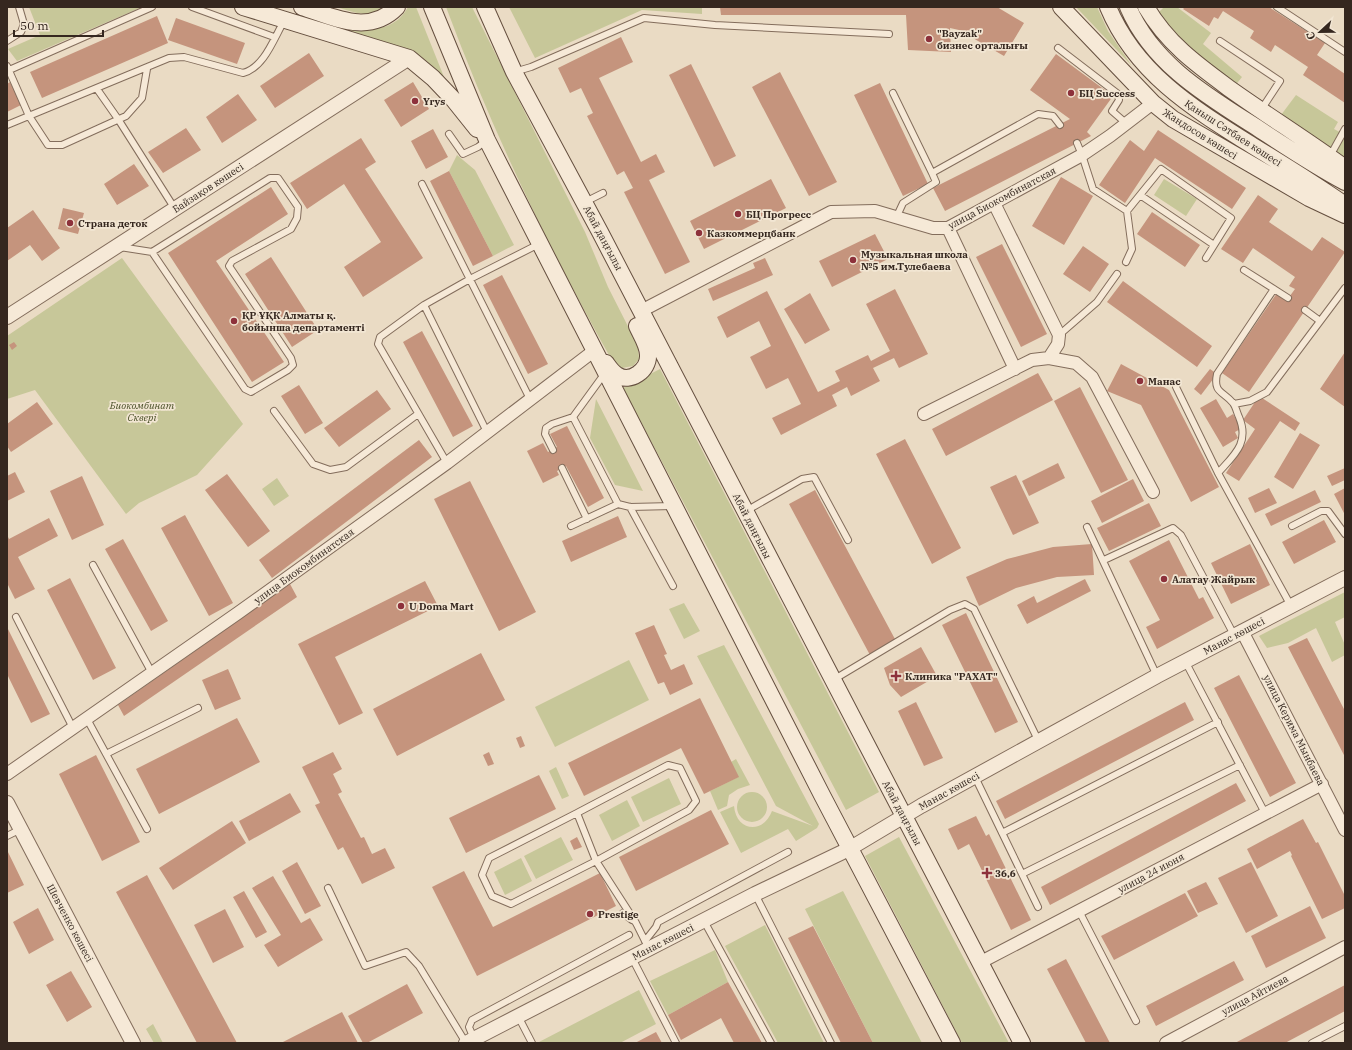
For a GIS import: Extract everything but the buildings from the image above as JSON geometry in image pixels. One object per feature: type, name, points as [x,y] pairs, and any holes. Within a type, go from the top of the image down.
[{"type":"main road","points":[[243,7],[409,58],[448,94],[487,140]]},
{"type":"main road","points":[[302,7],[350,22],[362,23],[372,22],[387,17],[397,7]]},
{"type":"main road","points":[[432,7],[487,140],[539,244],[606,371],[849,849],[952,1043]]},
{"type":"main road","name":"Абай даңғылы","points":[[485,7],[514,72],[600,232],[903,817],[981,962],[1022,1043]]},
{"type":"main road","name":"Жандосов көшесі","points":[[1061,7],[1153,103],[1172,119],[1309,198],[1345,215]]},
{"type":"main road","name":"Қаныш Сәтбаев көшесі","points":[[1108,7],[1119,31],[1135,52],[1168,88],[1195,110],[1312,182],[1345,205]]},
{"type":"main road","name":"Қаныш Сәтбаев көшесі","points":[[1128,7],[1157,52],[1186,80],[1325,163],[1345,182]]},
{"type":"main road","points":[[1146,7],[1159,27],[1176,47],[1192,62],[1260,111],[1325,163],[1345,168]]},
{"type":"main road","points":[[594,350],[617,376],[625,378],[641,372],[645,368],[648,356],[646,345],[615,282],[600,232]]},
{"type":"street","name":"Байзақов көшесі","points":[[7,317],[409,58]]},
{"type":"street","name":"улица Биокомбинатская","points":[[641,311],[831,212],[875,210],[896,218],[933,228],[948,228],[1082,155],[1127,124],[1153,103]]},
{"type":"street","points":[[994,203],[1059,336],[1058,344],[1049,358]]},
{"type":"street","points":[[948,228],[1015,368]]},
{"type":"street","name":"улица Биокомбинатская","points":[[7,774],[152,673],[447,463],[594,350]]},
{"type":"street","points":[[924,414],[1032,360],[1049,358],[1076,363],[1092,377],[1153,492]]},
{"type":"street","name":"Манас көшесі","points":[[469,1042],[632,958],[647,945],[704,920],[849,849],[903,817],[1157,676],[1345,578]]},
{"type":"street","name":"улица Керима Мынбаева","points":[[1238,633],[1322,784],[1345,830]]},
{"type":"street","name":"улица 24 июня","points":[[981,962],[1322,784]]},
{"type":"street","name":"Шевченко көшесі","points":[[7,803],[133,1043]]},
{"type":"street","name":"улица Айтиева","points":[[1166,1043],[1345,947]]},
{"type":"lane","points":[[7,41],[21,32],[24,24],[19,7]]},
{"type":"lane","points":[[147,69],[142,98],[126,116],[62,145],[48,145],[29,116],[8,69],[152,7]]},
{"type":"lane","points":[[192,7],[274,37]]},
{"type":"lane","points":[[1277,7],[1345,52]]},
{"type":"lane","points":[[514,72],[531,67],[644,18],[715,25],[889,34]]},
{"type":"lane","points":[[7,125],[147,69],[169,58],[184,57],[243,73],[251,71],[258,65],[284,20]]},
{"type":"lane","points":[[1220,41],[1280,82],[1260,111]]},
{"type":"lane","points":[[1058,48],[1118,94],[1119,100],[1112,111],[1127,124]]},
{"type":"lane","points":[[97,89],[118,119],[175,209]]},
{"type":"lane","points":[[893,93],[936,182],[903,203],[896,218]]},
{"type":"lane","points":[[932,173],[1038,114],[1053,116],[1060,125]]},
{"type":"lane","points":[[1325,163],[1345,129]]},
{"type":"lane","points":[[449,134],[463,154],[478,147],[487,140]]},
{"type":"lane","points":[[1077,144],[1093,189],[1126,211],[1132,249],[1126,262]]},
{"type":"lane","points":[[1126,211],[1162,169],[1231,218],[1206,258]]},
{"type":"lane","points":[[116,247],[152,252],[270,178],[278,178],[298,207],[297,218],[291,229],[232,261],[228,266],[291,358],[293,365],[288,370],[250,392],[245,389],[152,252]]},
{"type":"lane","points":[[422,184],[530,399]]},
{"type":"lane","points":[[584,203],[603,193]]},
{"type":"lane","points":[[1140,195],[1214,245]]},
{"type":"lane","points":[[447,463],[378,344],[380,337],[424,305],[470,279],[539,244]]},
{"type":"lane","points":[[1244,270],[1288,298]]},
{"type":"lane","points":[[1059,336],[1097,302],[1117,274]]},
{"type":"lane","points":[[1234,404],[1250,401],[1267,392],[1345,288]]},
{"type":"lane","points":[[1218,473],[1236,452],[1243,440],[1244,427],[1234,404],[1218,390],[1215,384],[1217,374],[1274,289]]},
{"type":"lane","points":[[424,305],[487,432]]},
{"type":"lane","points":[[1305,310],[1320,321]]},
{"type":"lane","points":[[553,450],[545,434],[546,428],[552,424],[573,418],[606,371]]},
{"type":"lane","points":[[1176,386],[1218,473],[1291,606]]},
{"type":"lane","points":[[274,412],[313,464],[330,470],[346,467],[418,414]]},
{"type":"lane","points":[[573,418],[618,504],[630,508],[674,506]]},
{"type":"lane","points":[[562,468],[587,519]]},
{"type":"lane","points":[[745,512],[802,479],[814,477],[848,540]]},
{"type":"lane","points":[[571,526],[618,504]]},
{"type":"lane","points":[[630,508],[673,586]]},
{"type":"lane","points":[[1292,526],[1321,511],[1328,511],[1345,534]]},
{"type":"lane","points":[[1087,527],[1104,560],[1157,676]]},
{"type":"lane","points":[[1104,560],[1173,528],[1181,535],[1238,633]]},
{"type":"lane","points":[[93,565],[152,673]]},
{"type":"lane","points":[[832,680],[950,610],[965,604],[974,609],[1039,742]]},
{"type":"lane","points":[[16,617],[73,728]]},
{"type":"lane","points":[[1185,661],[1265,813]]},
{"type":"lane","points":[[106,754],[198,708]]},
{"type":"lane","points":[[87,718],[147,829]]},
{"type":"lane","points":[[1002,833],[1218,722]]},
{"type":"lane","points":[[668,765],[680,768],[696,801],[689,810],[596,861],[511,904],[492,896],[482,875],[489,858],[668,765]]},
{"type":"lane","points":[[1022,874],[1240,765]]},
{"type":"lane","points":[[975,777],[1038,907]]},
{"type":"lane","points":[[577,813],[596,861],[636,923],[647,945]]},
{"type":"lane","points":[[7,836],[20,829]]},
{"type":"lane","points":[[647,945],[658,922],[788,852]]},
{"type":"lane","points":[[328,888],[365,966],[406,952],[419,966],[469,1042]]},
{"type":"lane","points":[[755,894],[831,1043]]},
{"type":"lane","points":[[1079,911],[1136,1021]]},
{"type":"lane","points":[[623,913],[636,923]]},
{"type":"lane","points":[[704,920],[771,1043]]},
{"type":"lane","points":[[469,1042],[469,1027],[472,1020],[629,935]]},
{"type":"lane","points":[[632,958],[676,1043]]},
{"type":"lane","points":[[518,1016],[532,1043]]},
{"type":"lane","points":[[1312,1043],[1345,1026]]},
{"type":"green space","points":[[29,7],[142,7],[17,61],[8,49],[40,35]]},
{"type":"green space","points":[[336,7],[388,7],[375,13],[363,14]]},
{"type":"green space","points":[[408,7],[416,7],[444,77],[432,67],[337,28],[375,29],[390,25],[403,15]]},
{"type":"green space","points":[[446,7],[472,7],[585,232],[608,287],[638,346],[639,359],[633,366],[622,368],[614,364],[544,233],[502,144]]},
{"type":"green space","points":[[509,7],[702,7],[702,14],[642,10],[535,58]]},
{"type":"green space","points":[[1076,7],[1097,7],[1108,31],[1132,66]]},
{"type":"green space","points":[[1164,7],[1177,7],[1211,33],[1203,44],[1242,77],[1234,87],[1212,70],[1159,19],[1158,13]]},
{"type":"green space","points":[[1296,95],[1338,122],[1334,129],[1345,135],[1345,162],[1278,119]]},
{"type":"green space","points":[[457,155],[475,170],[514,245],[493,256],[449,171]]},
{"type":"green space","points":[[1164,179],[1197,199],[1186,216],[1154,195]]},
{"type":"green space","name":"Биокомбинат Сквері","points":[[122,258],[243,424],[197,475],[139,503],[126,514],[35,390],[7,399],[7,336]]},
{"type":"green space","points":[[660,369],[879,792],[846,810],[623,388]]},
{"type":"green space","points":[[596,399],[643,491],[615,485],[590,438]]},
{"type":"green space","points":[[277,478],[289,496],[274,506],[262,489]]},
{"type":"green space","points":[[1345,592],[1345,617],[1335,622],[1345,645],[1345,655],[1332,662],[1316,628],[1288,643],[1267,648],[1259,636]]},
{"type":"green space","points":[[684,603],[700,631],[684,639],[669,609]]},
{"type":"green space","points":[[724,645],[819,824],[817,828],[796,841],[788,829],[741,853],[720,812],[734,806],[740,821],[750,827],[757,827],[763,824],[768,819],[772,811],[813,826],[776,806],[697,656]]},
{"type":"green space","points":[[629,660],[649,700],[555,747],[535,707]]},
{"type":"green space","points":[[736,759],[750,785],[738,789],[729,795],[727,806],[718,810],[710,791],[738,777],[731,762]]},
{"type":"green space","points":[[556,767],[569,796],[562,799],[549,771]]},
{"type":"green space","points":[[669,778],[681,804],[643,822],[631,797]]},
{"type":"green space","points":[[752,792],[763,796],[767,807],[763,818],[752,822],[741,818],[737,807],[741,796]]},
{"type":"green space","points":[[627,800],[640,826],[612,841],[599,815]]},
{"type":"green space","points":[[561,837],[573,860],[536,879],[524,856]]},
{"type":"green space","points":[[899,837],[1009,1043],[962,1043],[865,856]]},
{"type":"green space","points":[[521,858],[532,881],[505,895],[494,872]]},
{"type":"green space","points":[[843,891],[922,1043],[873,1043],[805,909]]},
{"type":"green space","points":[[765,925],[824,1043],[778,1043],[725,946]]},
{"type":"green space","points":[[715,950],[728,982],[668,1015],[650,981]]},
{"type":"green space","points":[[639,990],[656,1024],[620,1043],[539,1042]]},
{"type":"green space","points":[[153,1024],[163,1043],[154,1043],[146,1029]]},
{"type":"place","name":"\"Bayzak\" бизнес орталығы","points":[[929,39]]},
{"type":"place","name":"БЦ Success","points":[[1071,93]]},
{"type":"place","name":"Yrys","points":[[415,101]]},
{"type":"place","name":"БЦ Прогресс","points":[[738,214]]},
{"type":"place","name":"Страна деток","points":[[70,223]]},
{"type":"place","name":"Казкоммерцбанк","points":[[699,233]]},
{"type":"place","name":"Музыкальная школа №5 им.Тулебаева","points":[[853,260]]},
{"type":"place","name":"ҚР ҰҚК Алматы қ. бойынша департаменті","points":[[234,321]]},
{"type":"place","name":"Манас","points":[[1140,381]]},
{"type":"place","name":"Алатау Жайрык","points":[[1164,579]]},
{"type":"place","name":"U Doma Mart","points":[[401,606]]},
{"type":"place","name":"Клиника \"РАХАТ\"","points":[[896,676]]},
{"type":"place","name":"36,6","points":[[987,873]]},
{"type":"place","name":"Prestige","points":[[590,914]]}]
